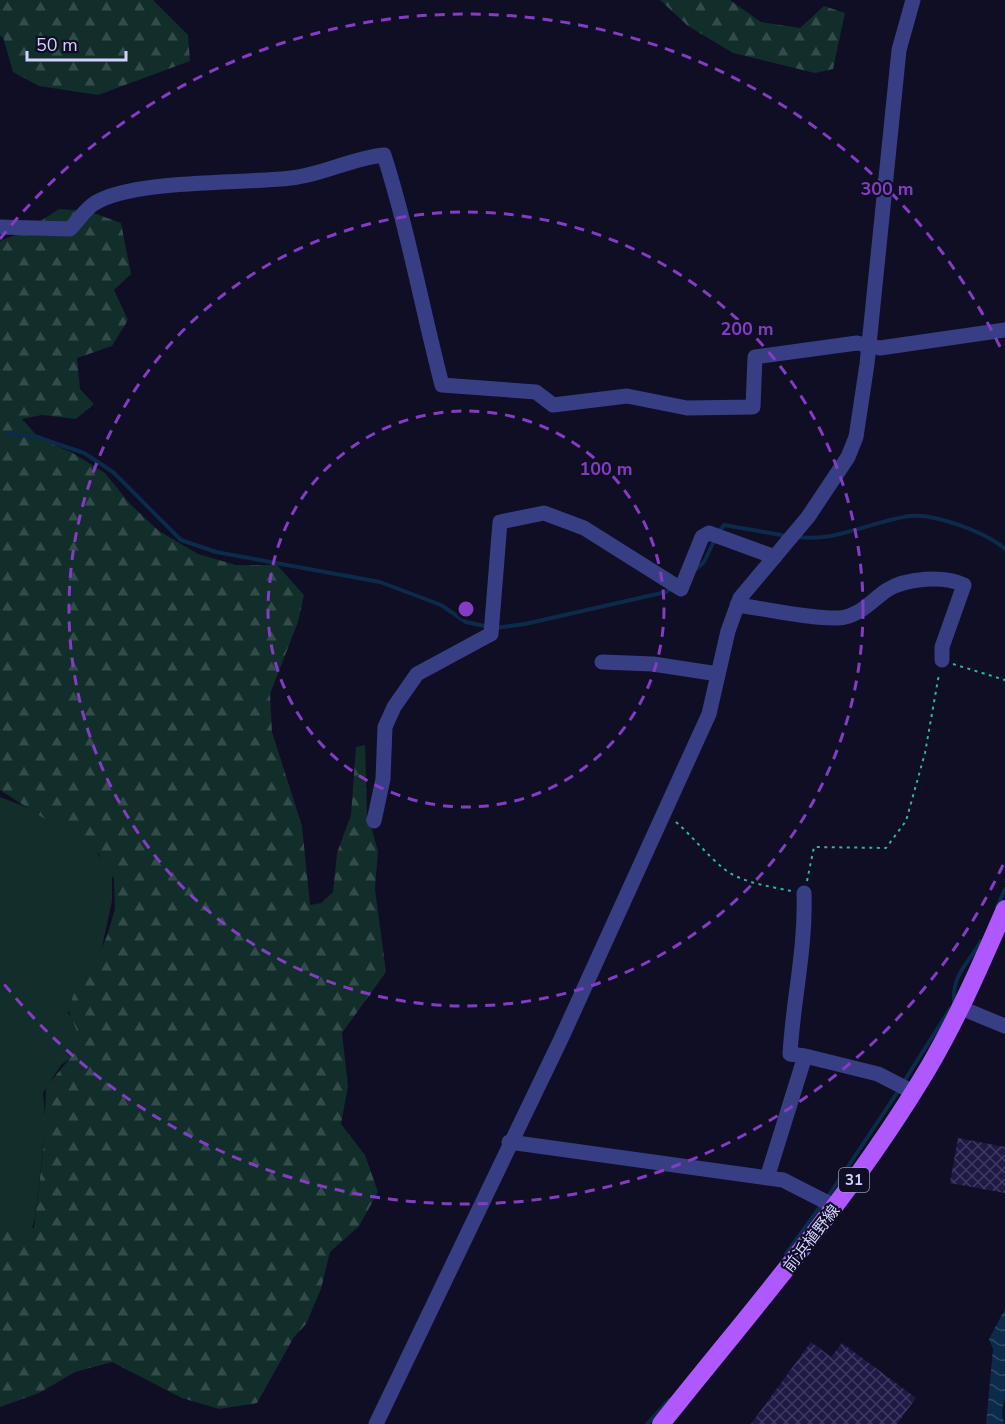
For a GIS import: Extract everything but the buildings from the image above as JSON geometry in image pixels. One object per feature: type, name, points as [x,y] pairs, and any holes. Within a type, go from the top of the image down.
[{"type":"main road","name":"前浜植野線","points":[[661,1424],[836,1207],[913,1092],[961,1008],[1005,909]]},
{"type":"street","points":[[376,1424],[462,1247],[509,1142],[561,1039],[709,714],[728,630],[740,598],[808,517],[848,457],[856,436],[869,346],[899,50],[913,0]]},
{"type":"street","points":[[0,227],[70,229],[94,204],[113,195],[161,187],[293,178],[359,158],[384,155],[402,212],[420,303],[442,385],[536,393],[546,397],[553,405],[627,396],[687,408],[753,407],[755,357],[857,343],[880,348],[1005,330]]},
{"type":"street","points":[[374,821],[383,779],[385,727],[394,707],[417,674],[491,634],[500,522],[544,513],[584,528],[681,589],[702,537],[710,533],[775,556]]},
{"type":"street","points":[[738,605],[842,618],[869,606],[888,590],[912,582],[952,579],[964,585],[942,648],[942,660]]},
{"type":"street","points":[[602,662],[653,664],[718,674]]},
{"type":"street","points":[[804,893],[806,930],[792,1013],[790,1054],[878,1074],[913,1092]]},
{"type":"street","points":[[961,1008],[1005,1026]]},
{"type":"street","points":[[767,1178],[805,1056]]},
{"type":"street","points":[[509,1142],[783,1180],[836,1207]]},
{"type":"path","points":[[664,812],[698,840],[724,869],[758,884],[804,893],[814,847],[886,848],[906,821],[925,753],[942,660],[1005,680]]},
{"type":"green space","points":[[0,0],[153,0],[188,35],[190,61],[98,95],[39,86],[13,72],[3,37],[0,36]]},
{"type":"green space","points":[[660,0],[730,0],[761,22],[800,28],[824,6],[845,13],[833,69],[815,73],[733,53],[688,26]]},
{"type":"green space","points":[[59,209],[88,211],[121,223],[131,274],[114,290],[128,320],[112,346],[77,358],[80,389],[94,404],[76,419],[42,415],[22,419],[40,439],[71,452],[105,473],[131,505],[159,531],[198,554],[236,565],[277,565],[304,595],[298,622],[270,694],[272,732],[302,826],[310,905],[321,903],[333,892],[337,853],[351,815],[356,747],[365,745],[367,813],[378,851],[375,889],[386,972],[342,1033],[348,1086],[341,1124],[365,1155],[378,1192],[359,1226],[330,1252],[321,1289],[306,1324],[294,1337],[257,1403],[219,1409],[182,1398],[112,1362],[75,1372],[39,1393],[0,1407],[0,1224],[7,1229],[34,1228],[44,1144],[46,1087],[82,1044],[68,1009],[78,983],[96,961],[115,909],[114,879],[99,854],[0,790],[0,241],[25,231]]},
{"type":"green space","points":[[0,797],[49,816],[72,836],[90,846],[112,869],[112,901],[99,961],[78,983],[68,1013],[88,1038],[86,1046],[61,1065],[43,1093],[46,1125],[35,1218],[32,1229],[20,1234],[0,1228]]},
{"type":"water","points":[[1005,1309],[1005,1397],[1002,1411],[1004,1424],[986,1424],[993,1349],[989,1339]]},
{"type":"waterway","points":[[8,434],[34,436],[84,453],[113,472],[181,540],[216,552],[380,582],[441,605],[466,622],[489,627]]},
{"type":"waterway","points":[[798,537],[827,537],[896,519],[921,516],[960,525],[1005,549]]},
{"type":"waterway","points":[[718,533],[724,525],[787,536]]},
{"type":"waterway","points":[[695,570],[704,562],[715,539]]},
{"type":"waterway","points":[[496,628],[525,624],[666,592],[673,588]]},
{"type":"waterway","points":[[997,907],[1005,889]]},
{"type":"waterway","points":[[954,1002],[958,976],[981,941]]},
{"type":"waterway","points":[[903,1083],[950,1009]]},
{"type":"waterway","points":[[827,1198],[899,1090]]},
{"type":"waterway","points":[[786,1254],[822,1204]]},
{"type":"waterway","points":[[647,1424],[669,1400]]}]
